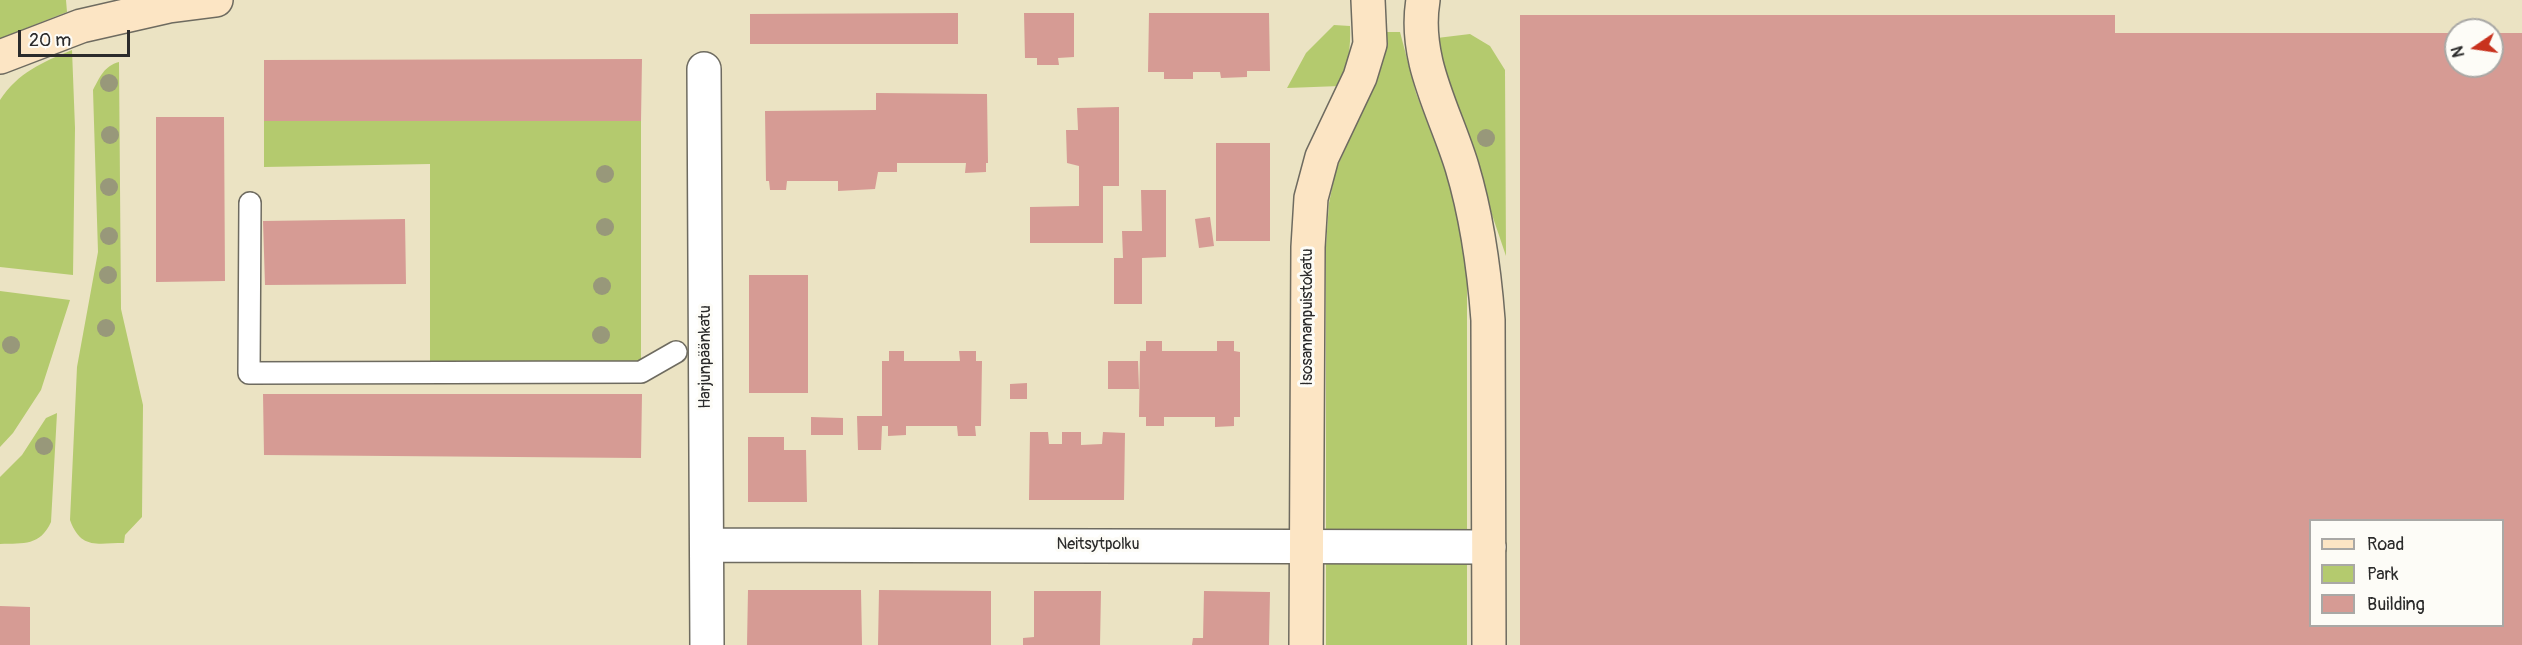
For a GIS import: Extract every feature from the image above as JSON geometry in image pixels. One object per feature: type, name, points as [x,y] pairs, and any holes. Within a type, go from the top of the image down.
[{"type":"street","points":[[0,57],[81,26],[216,0]]},
{"type":"street","name":"Isosannanpuistokatu","points":[[1306,645],[1308,247],[1311,198],[1322,157],[1360,77],[1370,44],[1368,0]]},
{"type":"street","points":[[1423,0],[1420,20],[1425,64],[1461,164],[1476,218],[1484,266],[1488,320],[1489,645]]},
{"type":"street","points":[[0,76],[39,42]]},
{"type":"street","name":"Harjunpäänkatu","points":[[704,69],[707,645]]},
{"type":"street","name":"Neitsytpolku","points":[[707,545],[1306,545],[1489,548]]},
{"type":"lane","points":[[250,203],[249,374],[641,372],[676,352]]},
{"type":"green space","points":[[0,0],[66,0],[67,12],[24,29],[0,43]]},
{"type":"green space","points":[[1334,25],[1350,26],[1348,57],[1340,86],[1287,88],[1306,53]]},
{"type":"green space","points":[[1387,32],[1400,32],[1416,93],[1453,190],[1467,266],[1467,645],[1326,645],[1326,246],[1329,203],[1336,170],[1375,81]]},
{"type":"green space","points":[[1470,34],[1490,46],[1505,70],[1506,256],[1443,70],[1437,38]]},
{"type":"green space","points":[[72,50],[75,128],[73,275],[0,267],[0,100],[23,75]]},
{"type":"green space","points":[[119,62],[121,309],[143,405],[142,517],[125,535],[124,543],[98,544],[79,536],[70,520],[77,367],[98,252],[93,90],[106,69]]},
{"type":"green space","points":[[264,121],[641,121],[641,372],[430,374],[430,164],[264,167]]},
{"type":"green space","points":[[0,291],[70,300],[41,390],[13,433],[0,447]]},
{"type":"green space","points":[[57,413],[51,522],[42,535],[30,542],[0,544],[0,477],[22,455],[46,418]]},
{"type":"building","points":[[958,13],[958,44],[750,44],[750,14]]},
{"type":"building","points":[[1024,13],[1074,13],[1074,57],[1058,58],[1059,65],[1037,65],[1037,58],[1025,58]]},
{"type":"building","points":[[1149,13],[1269,13],[1270,71],[1247,71],[1247,77],[1221,78],[1220,72],[1193,72],[1193,79],[1164,79],[1164,72],[1148,72]]},
{"type":"building","points":[[1520,15],[2115,15],[2115,33],[2444,33],[2444,78],[2504,78],[2504,33],[2522,33],[2522,645],[1520,645]]},
{"type":"building","points":[[642,59],[641,121],[264,121],[264,60]]},
{"type":"building","points":[[876,93],[987,94],[988,163],[986,163],[986,172],[965,173],[966,163],[897,163],[897,172],[878,172],[875,189],[838,191],[838,181],[787,181],[786,190],[770,190],[769,181],[766,181],[765,111],[876,110]]},
{"type":"building","points":[[1119,107],[1119,186],[1103,186],[1103,243],[1030,243],[1030,207],[1079,206],[1079,166],[1067,163],[1066,130],[1078,130],[1077,108]]},
{"type":"building","points":[[156,117],[224,117],[225,281],[156,282]]},
{"type":"building","points":[[1216,143],[1270,143],[1270,241],[1216,241]]},
{"type":"building","points":[[1141,190],[1166,190],[1166,257],[1142,258],[1142,304],[1114,304],[1114,258],[1123,258],[1122,231],[1142,231]]},
{"type":"building","points":[[1210,217],[1214,246],[1199,248],[1195,219]]},
{"type":"building","points":[[405,219],[406,284],[265,285],[263,221]]},
{"type":"building","points":[[749,275],[808,275],[808,393],[749,393]]},
{"type":"building","points":[[1146,341],[1162,341],[1162,351],[1217,351],[1217,341],[1234,341],[1234,351],[1240,352],[1240,417],[1234,417],[1234,426],[1215,427],[1215,417],[1164,417],[1164,426],[1146,426],[1146,417],[1139,417],[1140,351],[1146,351]]},
{"type":"building","points":[[889,351],[904,351],[904,361],[960,361],[959,351],[976,351],[976,361],[982,361],[981,426],[975,426],[976,436],[958,436],[957,426],[906,426],[906,435],[888,436],[888,426],[882,426],[881,450],[858,450],[857,416],[882,416],[882,361],[889,361]]},
{"type":"building","points":[[1108,361],[1138,361],[1139,389],[1108,389]]},
{"type":"building","points":[[1027,383],[1027,399],[1010,399],[1010,384]]},
{"type":"building","points":[[263,394],[642,394],[641,458],[264,455]]},
{"type":"building","points":[[811,417],[843,418],[843,435],[811,435]]},
{"type":"building","points":[[1030,432],[1048,432],[1049,444],[1062,444],[1062,432],[1081,432],[1081,445],[1102,444],[1103,432],[1125,433],[1124,500],[1029,500]]},
{"type":"building","points":[[748,437],[784,437],[784,450],[806,450],[807,502],[748,502]]},
{"type":"building","points":[[748,590],[861,590],[862,645],[747,645]]},
{"type":"building","points":[[879,590],[991,591],[991,645],[878,645]]},
{"type":"building","points":[[1034,591],[1101,591],[1100,645],[1023,645],[1023,638],[1034,637]]},
{"type":"building","points":[[1204,591],[1270,592],[1269,645],[1192,645],[1193,638],[1203,638]]},
{"type":"building","points":[[0,606],[30,607],[30,645],[0,645]]}]
